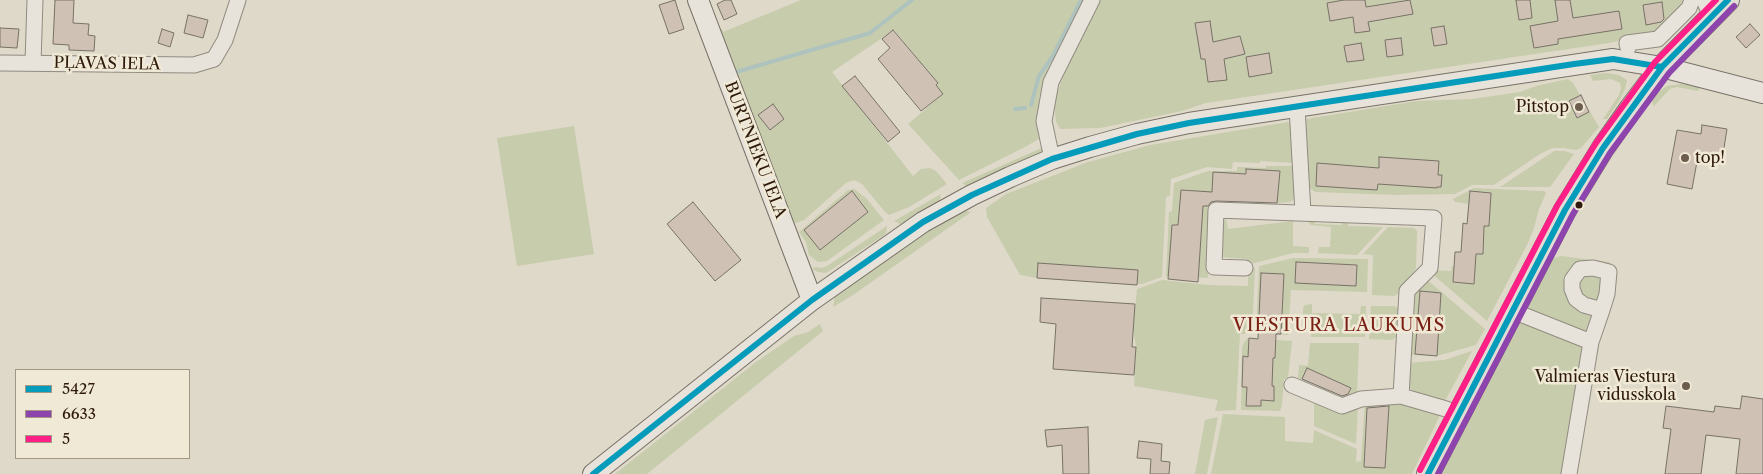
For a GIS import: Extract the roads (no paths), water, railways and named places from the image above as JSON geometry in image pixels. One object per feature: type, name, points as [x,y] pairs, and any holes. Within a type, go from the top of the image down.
[{"type":"main road","name":"BURTNIEKU IELA","points":[[698,0],[812,300]]},
{"type":"main road","points":[[1428,474],[1565,210],[1603,148],[1631,108],[1707,9],[1728,0]]},
{"type":"main road","points":[[593,474],[812,300],[923,222],[972,195],[1052,159],[1146,132],[1189,123],[1613,59],[1662,67],[1763,93]]},
{"type":"street","points":[[33,63],[36,0]]},
{"type":"street","name":"PĻAVAS IELA","points":[[0,63],[194,66],[214,59],[224,40],[238,0]]},
{"type":"street","points":[[1052,159],[1044,121],[1051,82],[1092,0]]},
{"type":"street","points":[[1628,48],[1627,43],[1658,39],[1689,8],[1692,0]]},
{"type":"street","points":[[1297,107],[1303,213]]},
{"type":"street","points":[[1245,268],[1214,267],[1216,210],[1434,218],[1430,268],[1407,291],[1401,396]]},
{"type":"street","points":[[1569,474],[1591,342],[1602,310],[1607,294],[1609,272],[1593,268],[1580,269],[1572,280],[1572,289],[1576,299],[1584,305],[1602,310]]},
{"type":"street","points":[[1513,311],[1591,342]]},
{"type":"street","points":[[1292,385],[1342,406],[1361,399],[1401,396],[1459,414]]},
{"type":"waterway","points":[[736,72],[870,33],[912,0]]},
{"type":"waterway","points":[[1031,105],[1039,76],[1053,56],[1081,0]]},
{"type":"waterway","points":[[1015,109],[1025,108]]},
{"type":"place","name":"Pitstop","points":[[1579,107]]},
{"type":"place","name":"top!","points":[[1685,158]]},
{"type":"place","name":"Valmieras Viestura vidusskola","points":[[1686,386]]},
{"type":"district","name":"VIESTURA LAUKUMS","points":[[1339,326]]}]
